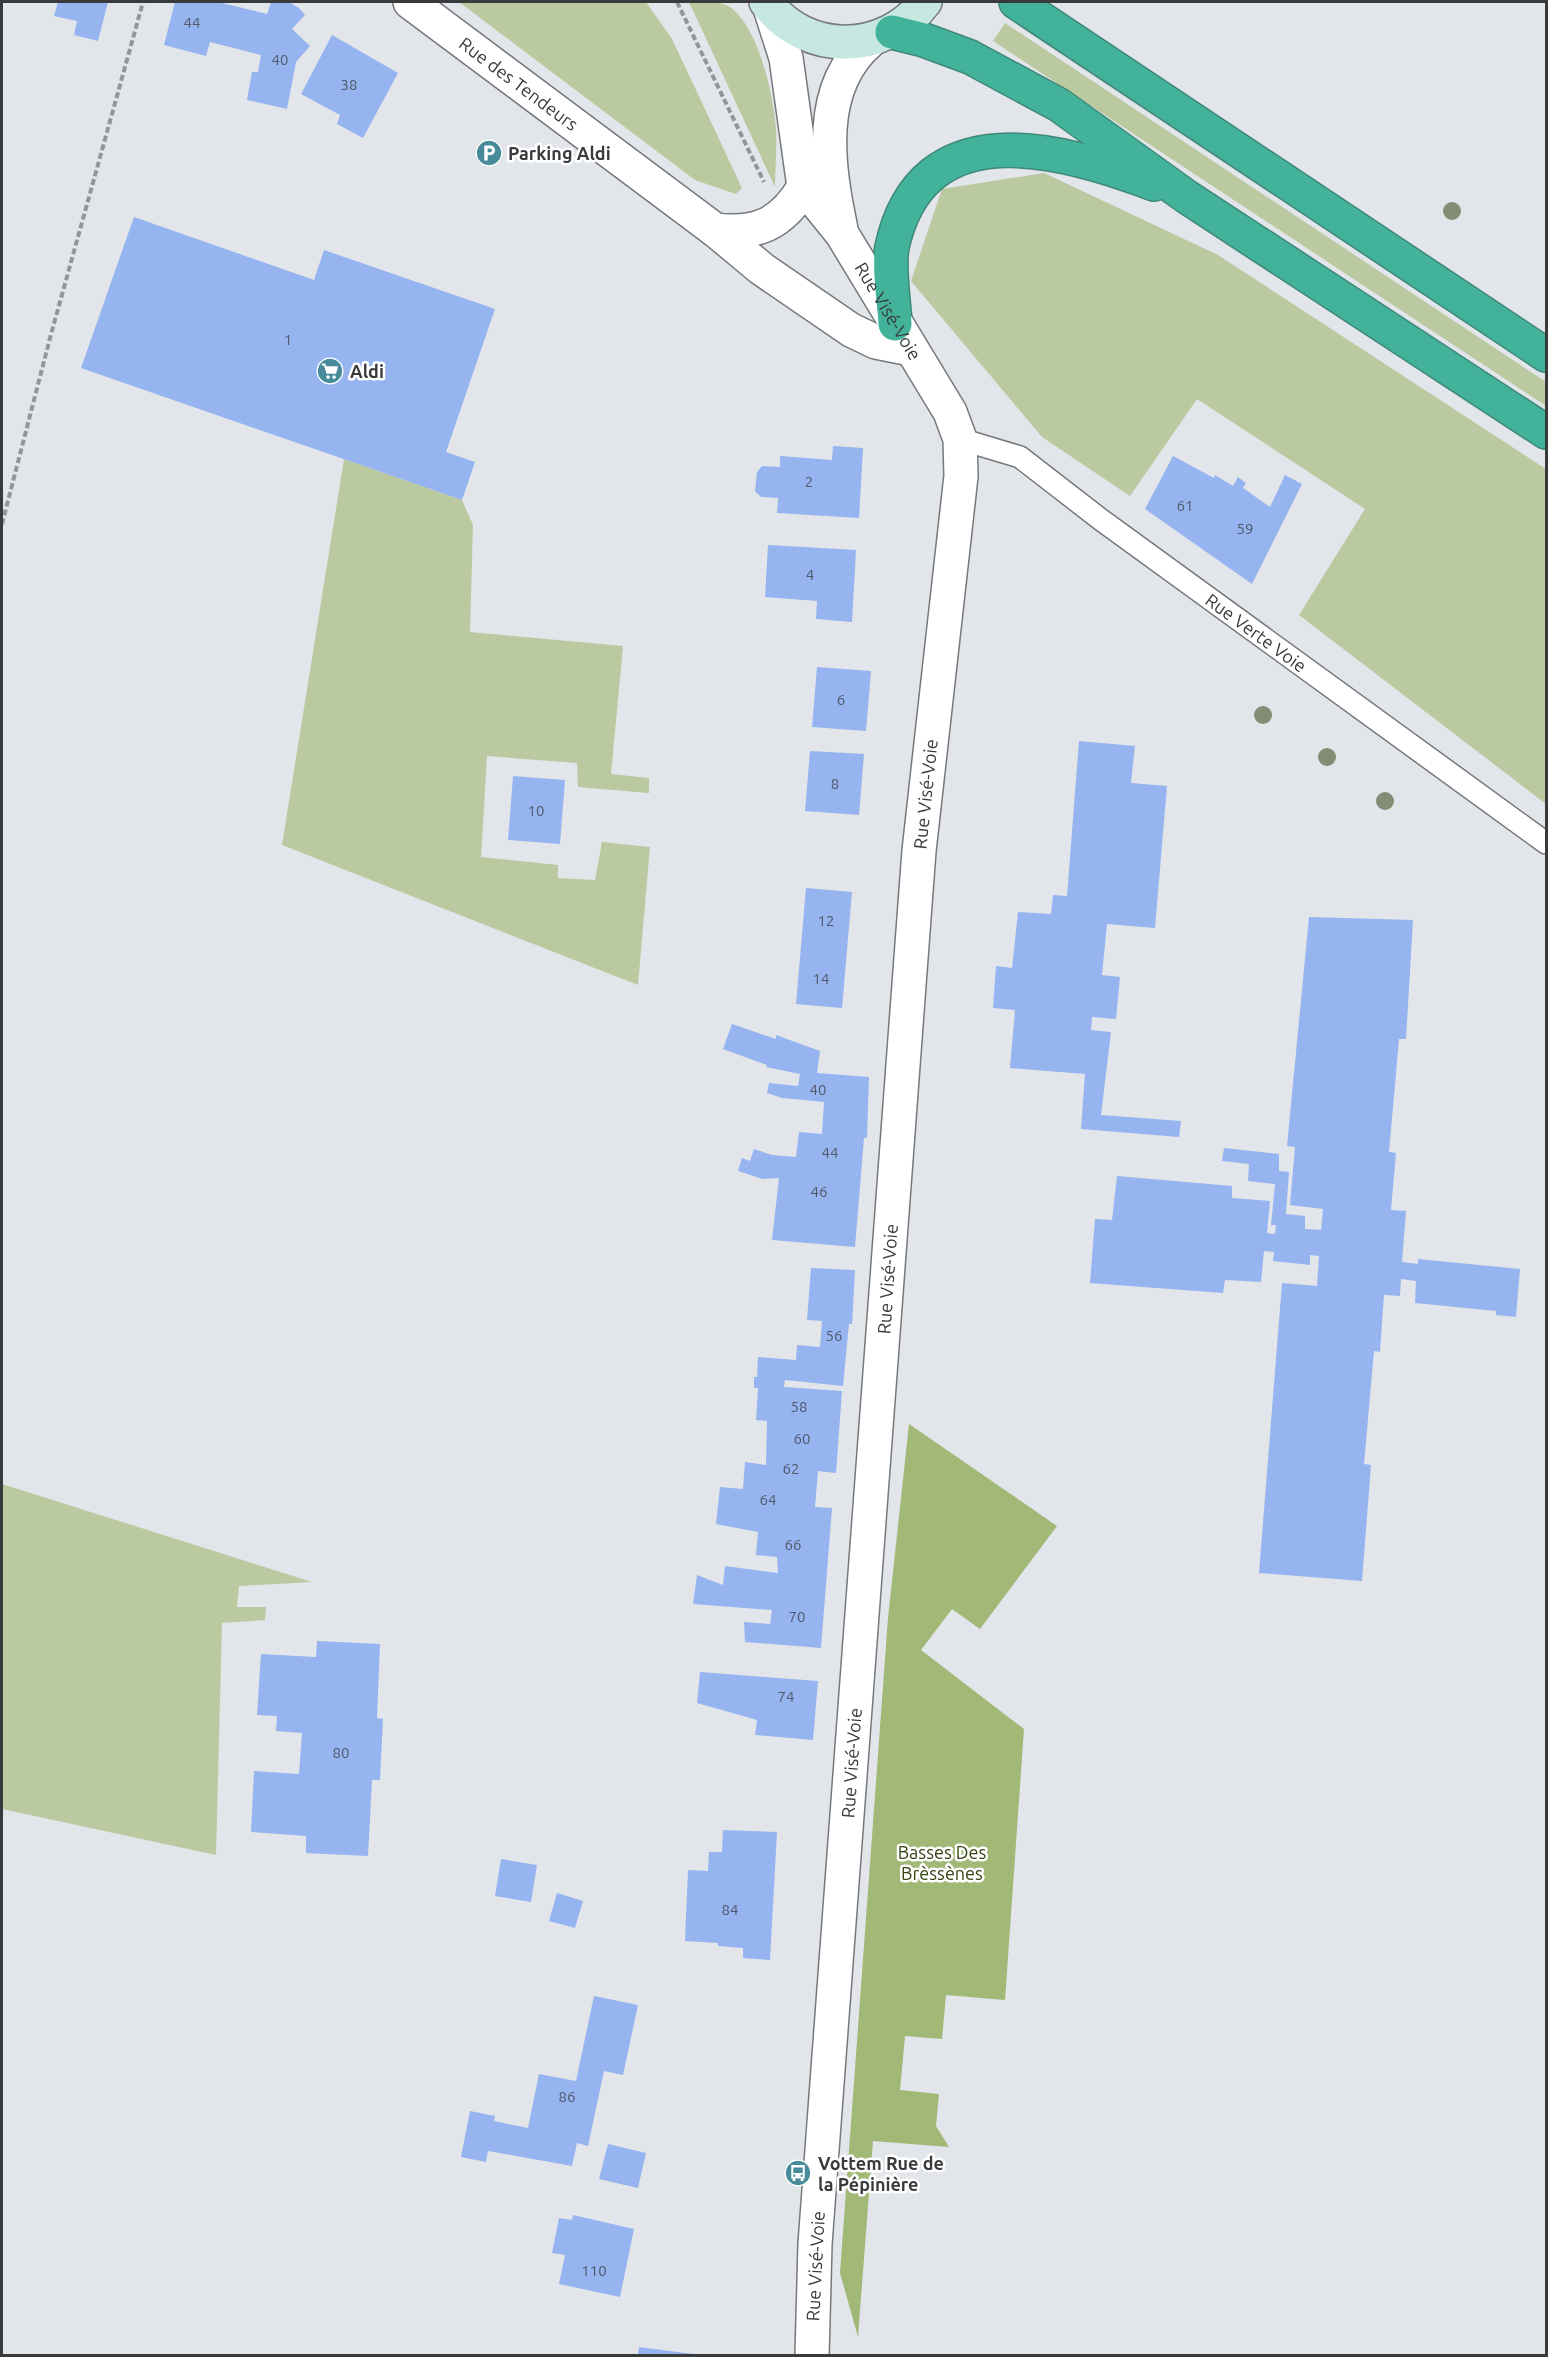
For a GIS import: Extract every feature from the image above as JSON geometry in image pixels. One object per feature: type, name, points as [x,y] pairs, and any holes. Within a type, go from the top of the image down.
[{"type":"highway","points":[[1016,2],[1546,355]]},
{"type":"highway","points":[[881,36],[924,40],[970,57],[1059,105],[1187,197],[1546,432]]},
{"type":"highway","points":[[903,337],[892,249],[901,220],[925,182],[956,159],[994,149],[1039,152],[1080,159],[1187,197]]},
{"type":"main road","points":[[768,5],[801,33],[818,39],[844,43],[881,36],[915,15],[925,2]]},
{"type":"street","name":"Rue des Tendeurs","points":[[410,2],[715,230],[762,269],[851,330],[876,342],[903,337]]},
{"type":"street","points":[[715,230],[742,232],[762,228],[794,204],[804,188],[786,58],[768,5]]},
{"type":"street","name":"Rue Visé-Voie","points":[[842,234],[828,161],[833,108],[839,83],[849,62],[881,36]]},
{"type":"street","name":"Rue Visé-Voie","points":[[804,188],[842,234],[950,412],[960,439],[961,476],[919,851],[817,2220],[812,2355]]},
{"type":"lane","name":"Rue Verte Voie","points":[[960,439],[1020,457],[1100,519],[1546,843]]},
{"type":"path","points":[[2,524],[50,338],[143,2]]},
{"type":"path","points":[[677,2],[766,186]]},
{"type":"green space","points":[[459,2],[646,2],[672,39],[742,188],[736,194],[695,180]]},
{"type":"green space","points":[[689,2],[715,2],[730,7],[749,30],[757,46],[775,116],[775,187]]},
{"type":"green space","points":[[1005,23],[1546,382],[1546,406],[993,41]]},
{"type":"green space","points":[[1044,173],[1218,255],[1546,469],[1546,804],[1299,615],[1365,509],[1197,399],[1130,496],[1042,437],[911,281],[942,189]]},
{"type":"green space","points":[[344,459],[462,500],[473,525],[470,632],[623,646],[611,774],[649,778],[649,793],[578,787],[577,763],[487,756],[481,857],[558,865],[558,878],[595,880],[602,842],[650,847],[638,985],[282,845]]},
{"type":"green space","name":"Basses Des Brèssènes","points":[[909,1424],[1057,1526],[980,1629],[952,1609],[921,1650],[1024,1729],[1005,2000],[946,1995],[942,2039],[905,2036],[900,2090],[939,2094],[936,2126],[949,2147],[873,2141],[858,2337],[840,2273],[888,1618]]},
{"type":"green space","points":[[2,1484],[312,1582],[239,1586],[237,1607],[266,1607],[265,1620],[222,1623],[216,1855],[2,1809]]},
{"type":"building","points":[[58,2],[108,2],[98,41],[74,35],[77,21],[54,16]]},
{"type":"building","points":[[175,2],[218,2],[267,14],[271,2],[289,2],[299,8],[305,15],[292,29],[310,46],[296,62],[287,109],[247,100],[252,72],[258,72],[261,55],[210,42],[206,56],[164,45]]},
{"type":"building","points":[[332,35],[398,73],[363,138],[337,124],[340,115],[301,94]]},
{"type":"building","points":[[134,217],[314,280],[324,250],[495,309],[446,452],[475,462],[462,500],[81,368]]},
{"type":"building","points":[[833,446],[863,448],[859,518],[777,513],[778,498],[761,497],[755,491],[757,472],[762,466],[780,467],[780,456],[832,460]]},
{"type":"building","points":[[1173,456],[1233,486],[1238,477],[1246,483],[1243,488],[1270,507],[1285,475],[1302,484],[1252,584],[1145,509]]},
{"type":"building","points":[[768,545],[856,550],[852,622],[816,619],[817,601],[765,597]]},
{"type":"building","points":[[817,667],[871,671],[866,731],[812,727]]},
{"type":"building","points":[[1079,741],[1135,746],[1131,783],[1167,786],[1155,928],[1107,924],[1102,975],[1120,977],[1116,1019],[1092,1017],[1091,1030],[1111,1032],[1101,1115],[1181,1121],[1179,1137],[1081,1129],[1085,1074],[1010,1068],[1015,1010],[993,1008],[996,966],[1012,968],[1018,912],[1051,914],[1053,895],[1067,896]]},
{"type":"building","points":[[810,751],[864,754],[859,815],[805,811]]},
{"type":"building","points":[[513,776],[565,780],[560,844],[508,840]]},
{"type":"building","points":[[806,888],[852,892],[842,1008],[796,1004]]},
{"type":"building","points":[[1309,917],[1413,920],[1406,1039],[1399,1039],[1389,1152],[1396,1153],[1391,1210],[1406,1211],[1402,1262],[1418,1264],[1418,1259],[1520,1269],[1516,1317],[1496,1315],[1496,1311],[1415,1303],[1416,1281],[1401,1279],[1400,1296],[1384,1295],[1380,1352],[1374,1351],[1364,1464],[1371,1465],[1362,1581],[1259,1573],[1282,1283],[1317,1286],[1319,1256],[1310,1255],[1310,1265],[1273,1261],[1274,1252],[1264,1251],[1261,1282],[1225,1280],[1223,1293],[1090,1283],[1095,1219],[1112,1220],[1117,1176],[1232,1186],[1232,1198],[1270,1201],[1267,1233],[1275,1234],[1276,1225],[1271,1225],[1275,1184],[1248,1181],[1249,1164],[1222,1161],[1224,1148],[1279,1154],[1279,1171],[1289,1172],[1286,1214],[1305,1216],[1305,1229],[1321,1230],[1323,1209],[1290,1205],[1295,1147],[1287,1146]]},
{"type":"building","points":[[732,1024],[776,1039],[776,1035],[820,1051],[817,1073],[869,1077],[867,1138],[864,1138],[855,1247],[772,1240],[779,1178],[763,1179],[738,1171],[742,1158],[750,1161],[754,1149],[772,1155],[796,1157],[799,1132],[822,1134],[824,1102],[782,1098],[767,1093],[769,1083],[798,1086],[800,1074],[766,1067],[767,1065],[723,1049]]},
{"type":"building","points":[[811,1268],[855,1270],[852,1324],[849,1324],[843,1386],[785,1380],[784,1387],[842,1391],[836,1473],[818,1471],[815,1507],[832,1508],[821,1648],[745,1642],[744,1622],[770,1624],[772,1610],[693,1604],[697,1575],[723,1585],[725,1566],[778,1573],[777,1557],[756,1555],[758,1532],[716,1524],[720,1487],[743,1489],[745,1462],[766,1465],[767,1421],[756,1420],[758,1388],[754,1388],[754,1377],[757,1377],[758,1357],[796,1360],[797,1345],[820,1347],[822,1321],[807,1320]]},
{"type":"building","points":[[317,1641],[380,1644],[377,1718],[383,1719],[380,1780],[372,1780],[368,1856],[306,1853],[306,1836],[251,1832],[254,1771],[299,1774],[302,1733],[276,1731],[277,1716],[257,1715],[261,1654],[316,1657]]},
{"type":"building","points":[[700,1672],[818,1681],[813,1740],[755,1735],[757,1720],[697,1703]]},
{"type":"building","points":[[723,1830],[777,1832],[770,1960],[743,1958],[743,1948],[718,1946],[718,1943],[685,1941],[688,1870],[708,1871],[709,1852],[722,1852]]},
{"type":"building","points":[[501,1859],[537,1865],[531,1902],[495,1896]]},
{"type":"building","points":[[557,1893],[583,1901],[575,1928],[549,1921]]},
{"type":"building","points":[[594,1996],[638,2005],[623,2075],[604,2071],[588,2146],[577,2143],[572,2166],[488,2151],[486,2162],[461,2157],[470,2111],[495,2116],[494,2121],[528,2128],[539,2074],[576,2081]]},
{"type":"building","points":[[608,2144],[646,2153],[638,2188],[599,2179]]},
{"type":"building","points":[[573,2215],[634,2229],[620,2297],[559,2284],[565,2255],[552,2253],[559,2218],[572,2220]]},
{"type":"building","points":[[639,2347],[693,2354],[693,2355],[638,2355]]},
{"type":"place","name":"Parking Aldi","points":[[489,153]]},
{"type":"place","name":"Aldi","points":[[330,371]]},
{"type":"place","name":"Vottem Rue de la Pépinière","points":[[798,2173]]}]
